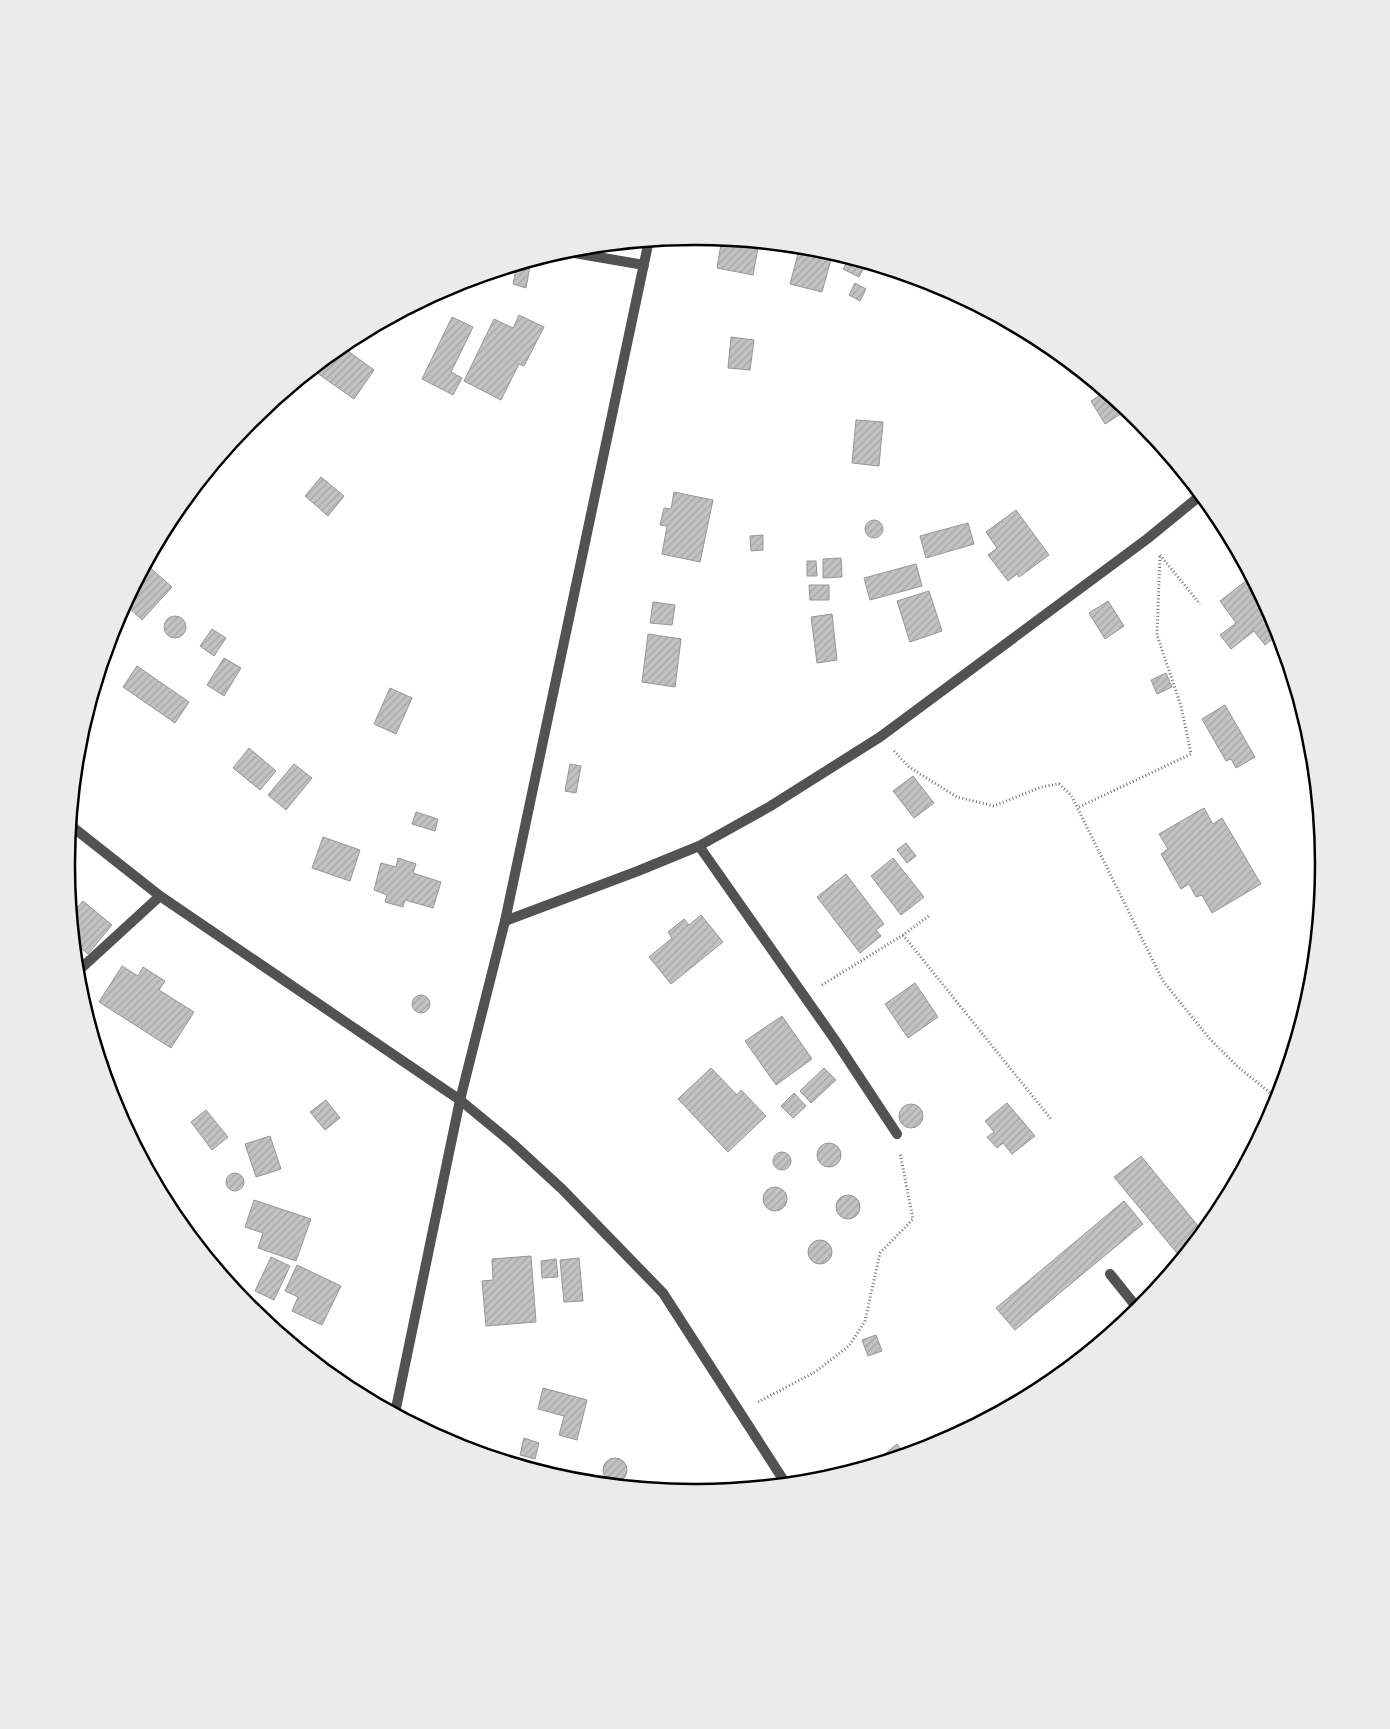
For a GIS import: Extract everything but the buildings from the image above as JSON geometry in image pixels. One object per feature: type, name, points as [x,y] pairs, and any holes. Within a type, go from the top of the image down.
[{"type":"street","points":[[396,1407],[460,1100],[505,921],[648,247]]},
{"type":"street","points":[[583,255],[644,265]]},
{"type":"street","points":[[505,921],[699,846],[769,807],[880,738],[1147,539],[1196,499]]},
{"type":"street","points":[[76,830],[160,896],[460,1100],[512,1143],[562,1189],[663,1293],[782,1478]]},
{"type":"street","points":[[699,846],[805,996],[897,1134]]},
{"type":"street","points":[[84,966],[160,896]]},
{"type":"street","points":[[1110,1274],[1133,1303]]},
{"type":"path","points":[[1147,539],[1200,604]]},
{"type":"path","points":[[1079,807],[1191,754],[1181,706],[1158,635],[1160,556]]},
{"type":"path","points":[[880,738],[909,767],[957,797],[994,806],[1041,787],[1059,784],[1071,795],[1079,807],[1163,980],[1209,1038],[1238,1067],[1271,1094]]},
{"type":"path","points":[[805,996],[903,935],[930,915]]},
{"type":"path","points":[[903,935],[1051,1120]]},
{"type":"path","points":[[739,1411],[815,1372],[849,1346],[865,1321],[880,1253],[913,1219],[897,1134]]}]
